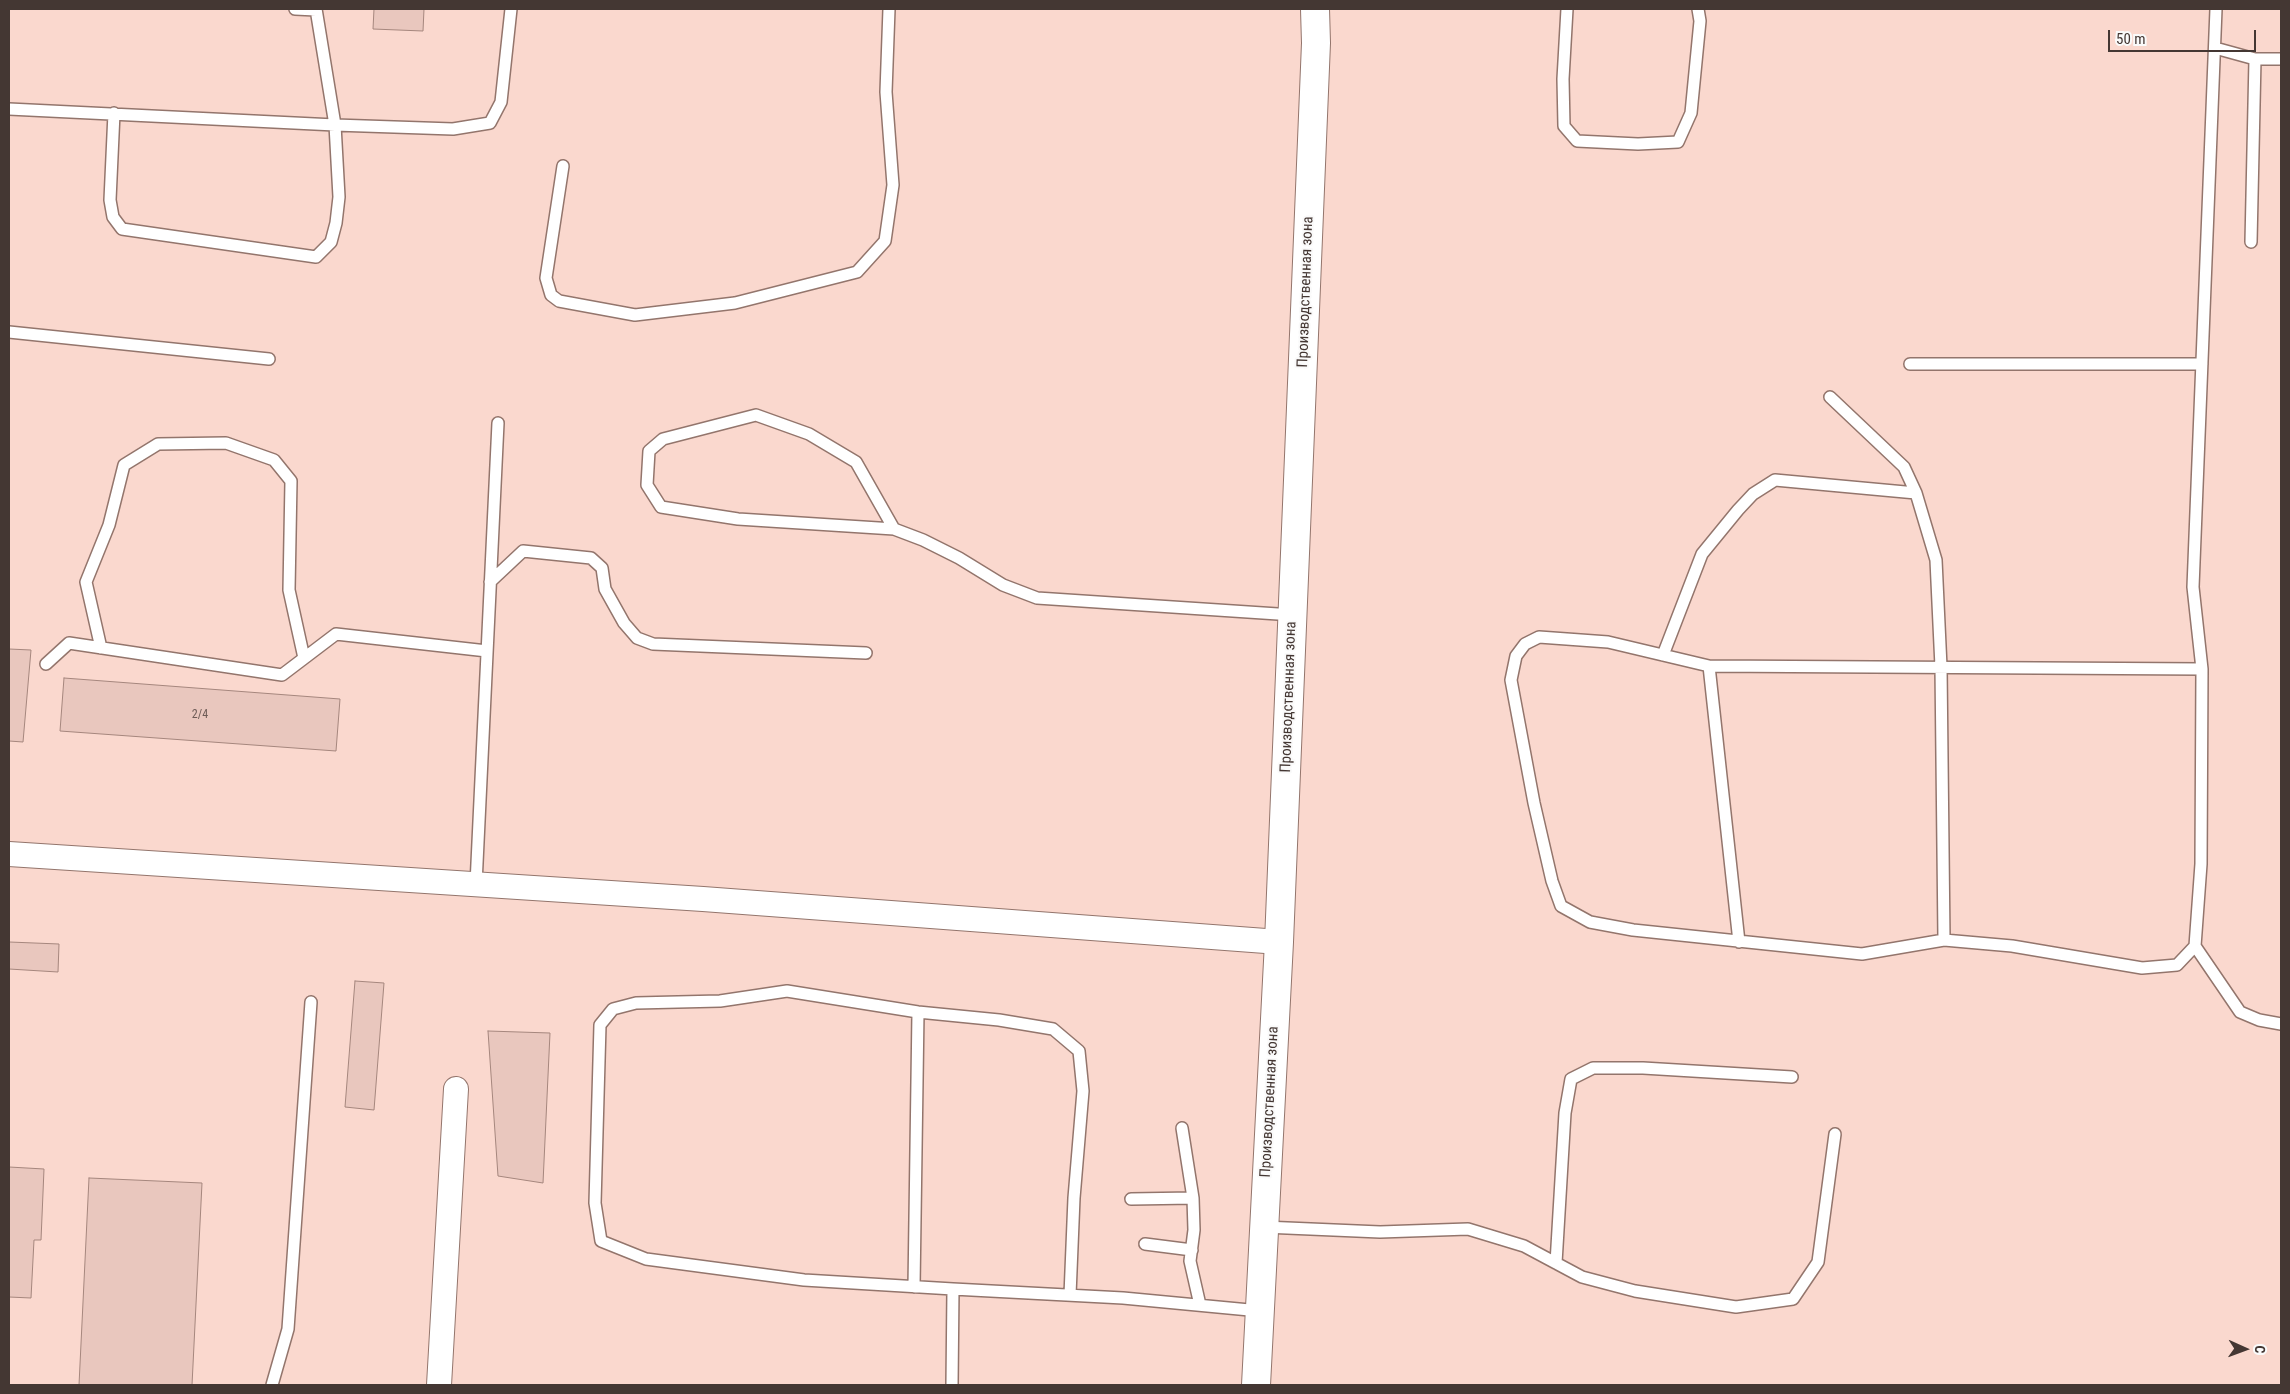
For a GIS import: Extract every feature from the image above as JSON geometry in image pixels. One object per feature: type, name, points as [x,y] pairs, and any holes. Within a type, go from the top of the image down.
[{"type":"main road","name":"Производственная зона","points":[[1256,1385],[1279,942],[1316,43],[1315,9]]},
{"type":"street","points":[[9,854],[476,884],[1279,942]]},
{"type":"street","points":[[439,1385],[456,1089]]},
{"type":"lane","points":[[114,114],[110,200],[113,217],[122,229],[316,257],[331,242],[340,198],[335,124],[316,9],[295,9]]},
{"type":"lane","points":[[9,109],[453,129],[490,123],[501,102],[511,9]]},
{"type":"lane","points":[[563,166],[546,278],[551,295],[559,301],[635,315],[735,303],[857,272],[885,241],[893,185],[886,92],[890,9]]},
{"type":"lane","points":[[1567,9],[1563,79],[1564,126],[1577,141],[1638,144],[1678,142],[1691,113],[1700,21],[1698,9]]},
{"type":"lane","points":[[2216,9],[2193,587],[2202,669],[2201,864],[2195,946],[2240,1012],[2259,1020],[2281,1024]]},
{"type":"lane","points":[[2215,48],[2255,59],[2281,59]]},
{"type":"lane","points":[[2251,242],[2255,59]]},
{"type":"lane","points":[[9,332],[268,358]]},
{"type":"lane","points":[[1910,364],[2202,364]]},
{"type":"lane","points":[[1830,398],[1904,467],[1916,493],[1936,560],[1941,667],[1944,940]]},
{"type":"lane","points":[[894,529],[856,462],[809,434],[756,415],[663,439],[648,451],[647,485],[661,507],[738,519],[894,529],[923,540],[959,558],[1003,585],[1036,598],[1292,614]]},
{"type":"lane","points":[[476,884],[498,423]]},
{"type":"lane","points":[[101,648],[86,582],[110,525],[124,465],[158,444],[226,443],[274,460],[291,481],[289,590],[304,658]]},
{"type":"lane","points":[[1663,654],[1702,554],[1738,510],[1754,494],[1775,480],[1916,493]]},
{"type":"lane","points":[[490,582],[523,551],[591,558],[602,568],[605,589],[624,623],[637,638],[653,644],[866,653]]},
{"type":"lane","points":[[46,664],[69,643],[282,675],[336,634],[487,651]]},
{"type":"lane","points":[[2195,946],[2177,965],[2142,968],[2012,946],[1944,940],[1862,954],[1633,930],[1590,922],[1561,906],[1552,881],[1534,803],[1511,680],[1516,656],[1525,644],[1539,637],[1608,642],[1709,666],[2202,669]]},
{"type":"lane","points":[[1709,666],[1739,942]]},
{"type":"lane","points":[[1070,1295],[1074,1198],[1083,1091],[1079,1051],[1053,1029],[999,1020],[918,1012],[787,990],[720,1001],[636,1003],[613,1009],[600,1025],[595,1203],[601,1241],[646,1258],[804,1280],[1070,1295],[1260,1311]]},
{"type":"lane","points":[[272,1385],[288,1329],[311,1002]]},
{"type":"lane","points":[[914,1287],[918,1012]]},
{"type":"lane","points":[[1556,1263],[1565,1113],[1571,1079],[1593,1068],[1642,1068],[1792,1077]]},
{"type":"lane","points":[[1182,1128],[1193,1198],[1194,1230],[1190,1262],[1200,1305]]},
{"type":"lane","points":[[1264,1227],[1380,1232],[1468,1229],[1524,1246],[1582,1277],[1635,1291],[1736,1307],[1793,1299],[1818,1262],[1835,1134]]},
{"type":"lane","points":[[1131,1199],[1193,1198]]},
{"type":"lane","points":[[1145,1244],[1192,1250]]},
{"type":"lane","points":[[952,1385],[953,1289]]},
{"type":"shaded area","points":[[9,9],[2281,9],[2281,1385],[9,1385]]},
{"type":"building","points":[[374,9],[424,9],[423,31],[373,29]]},
{"type":"building","points":[[9,649],[31,650],[23,742],[9,741]]},
{"type":"building","points":[[64,678],[340,699],[336,751],[60,731]]},
{"type":"building","points":[[9,942],[59,944],[58,972],[9,969]]},
{"type":"building","points":[[355,981],[384,983],[374,1110],[345,1107]]},
{"type":"building","points":[[488,1031],[550,1033],[543,1183],[498,1176]]},
{"type":"building","points":[[9,1167],[44,1169],[41,1240],[34,1240],[31,1298],[9,1297]]},
{"type":"building","points":[[89,1178],[202,1183],[192,1385],[79,1385]]}]
